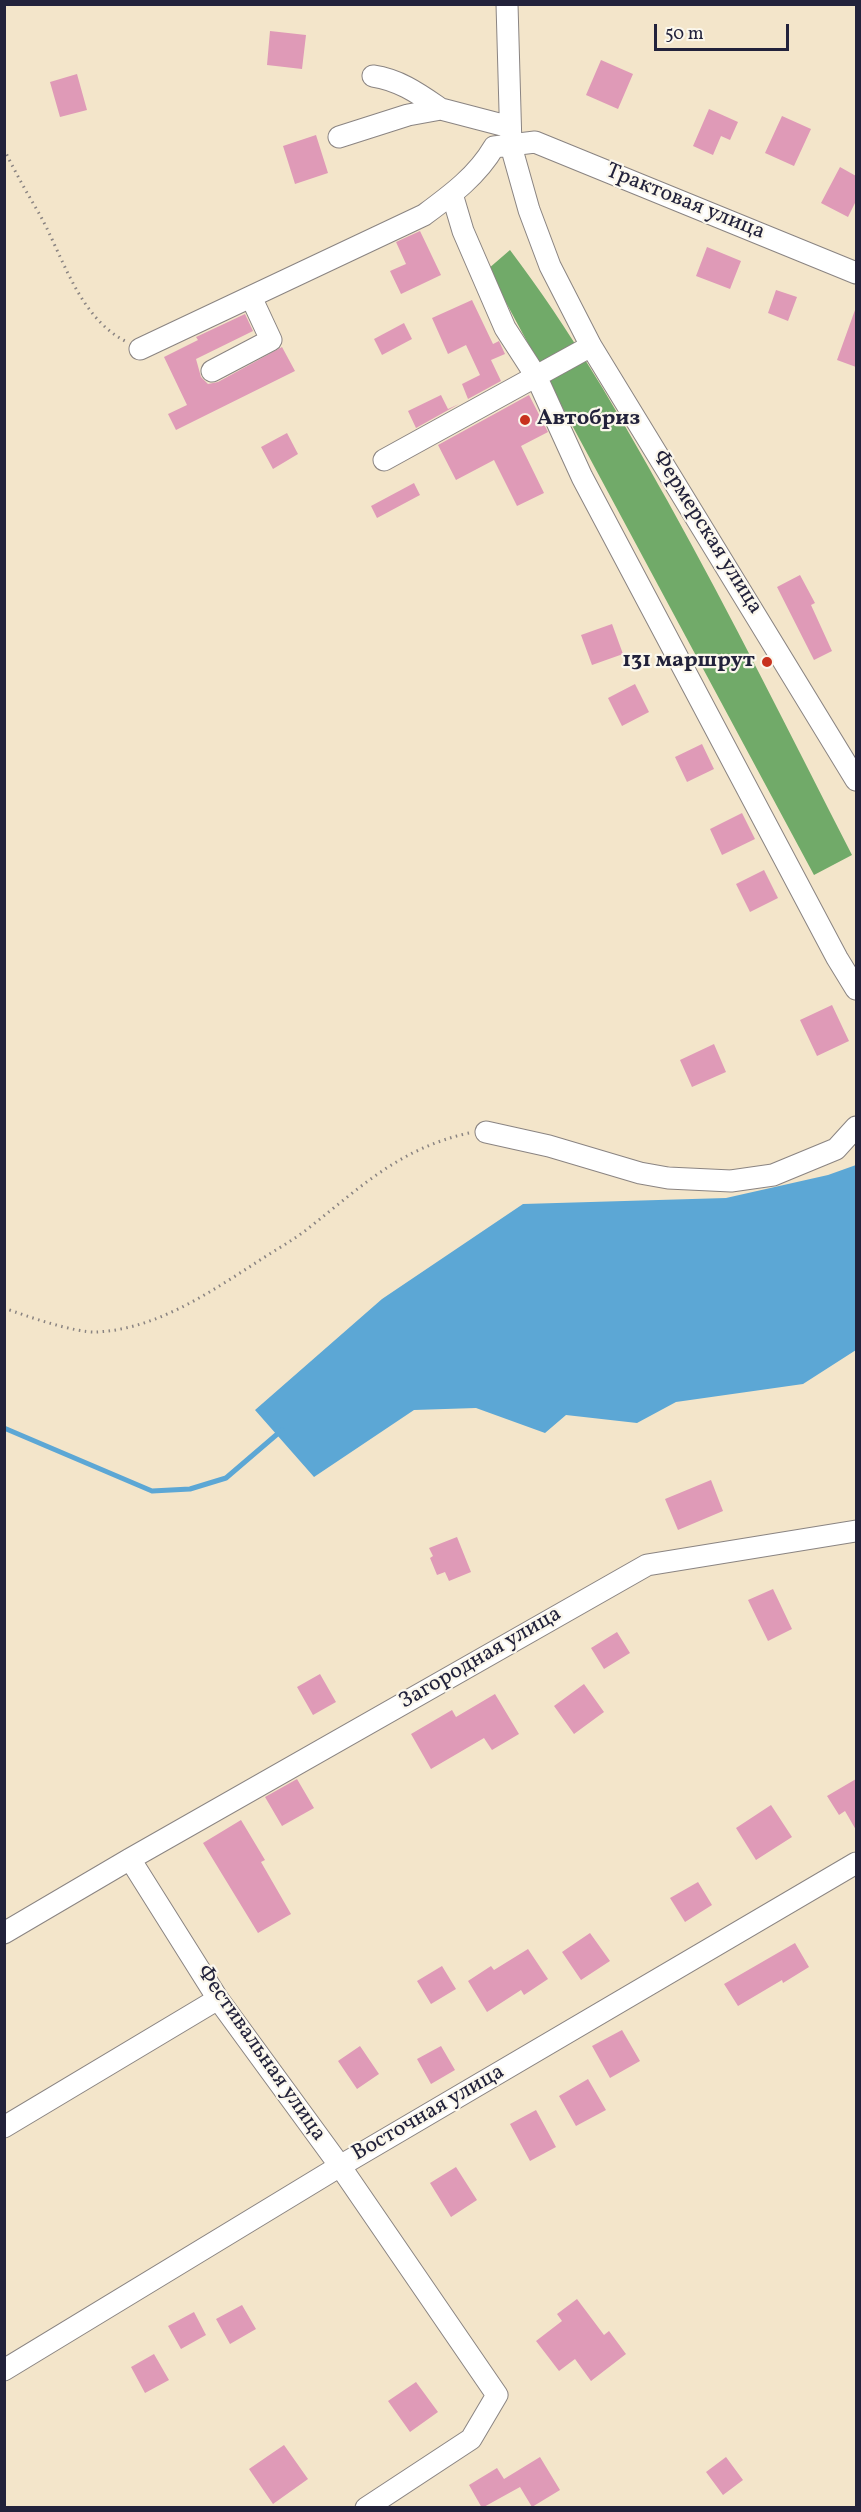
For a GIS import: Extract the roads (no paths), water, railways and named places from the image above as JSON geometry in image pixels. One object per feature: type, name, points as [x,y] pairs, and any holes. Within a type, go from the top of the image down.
[{"type":"street","name":"Фермерская улица","points":[[507,4],[511,136],[529,210],[550,266],[591,346],[856,780]]},
{"type":"street","points":[[373,76],[390,78],[412,89],[441,109],[511,136]]},
{"type":"street","points":[[339,137],[408,115],[441,109]]},
{"type":"street","points":[[140,349],[424,215],[463,186],[488,158],[494,147],[511,136]]},
{"type":"street","name":"Трактовая улица","points":[[511,136],[535,142],[856,273]]},
{"type":"street","points":[[453,194],[463,231],[505,328],[536,376],[582,477],[837,958],[856,989]]},
{"type":"street","points":[[212,371],[271,340],[251,297]]},
{"type":"street","points":[[384,460],[591,346]]},
{"type":"street","points":[[486,1132],[549,1146],[640,1173],[668,1178],[731,1181],[773,1175],[836,1149],[856,1127]]},
{"type":"street","name":"Загородная улица","points":[[4,1933],[647,1565],[856,1531]]},
{"type":"street","name":"Фестивальная улица","points":[[130,1859],[218,1999],[340,2166],[497,2395],[471,2439],[366,2508]]},
{"type":"street","name":"Восточная улица","points":[[4,2370],[340,2166],[856,1863]]},
{"type":"street","points":[[4,2127],[218,1999]]},
{"type":"water","points":[[856,1165],[856,1350],[803,1384],[676,1402],[637,1423],[566,1415],[545,1433],[476,1408],[414,1410],[314,1477],[255,1410],[382,1299],[523,1204],[726,1198],[828,1175]]},
{"type":"waterway","points":[[4,1428],[152,1491],[190,1489],[226,1478],[282,1430]]},
{"type":"place","name":"Автобриз","points":[[525,420]]},
{"type":"place","name":"131 маршрут","points":[[767,662]]}]
